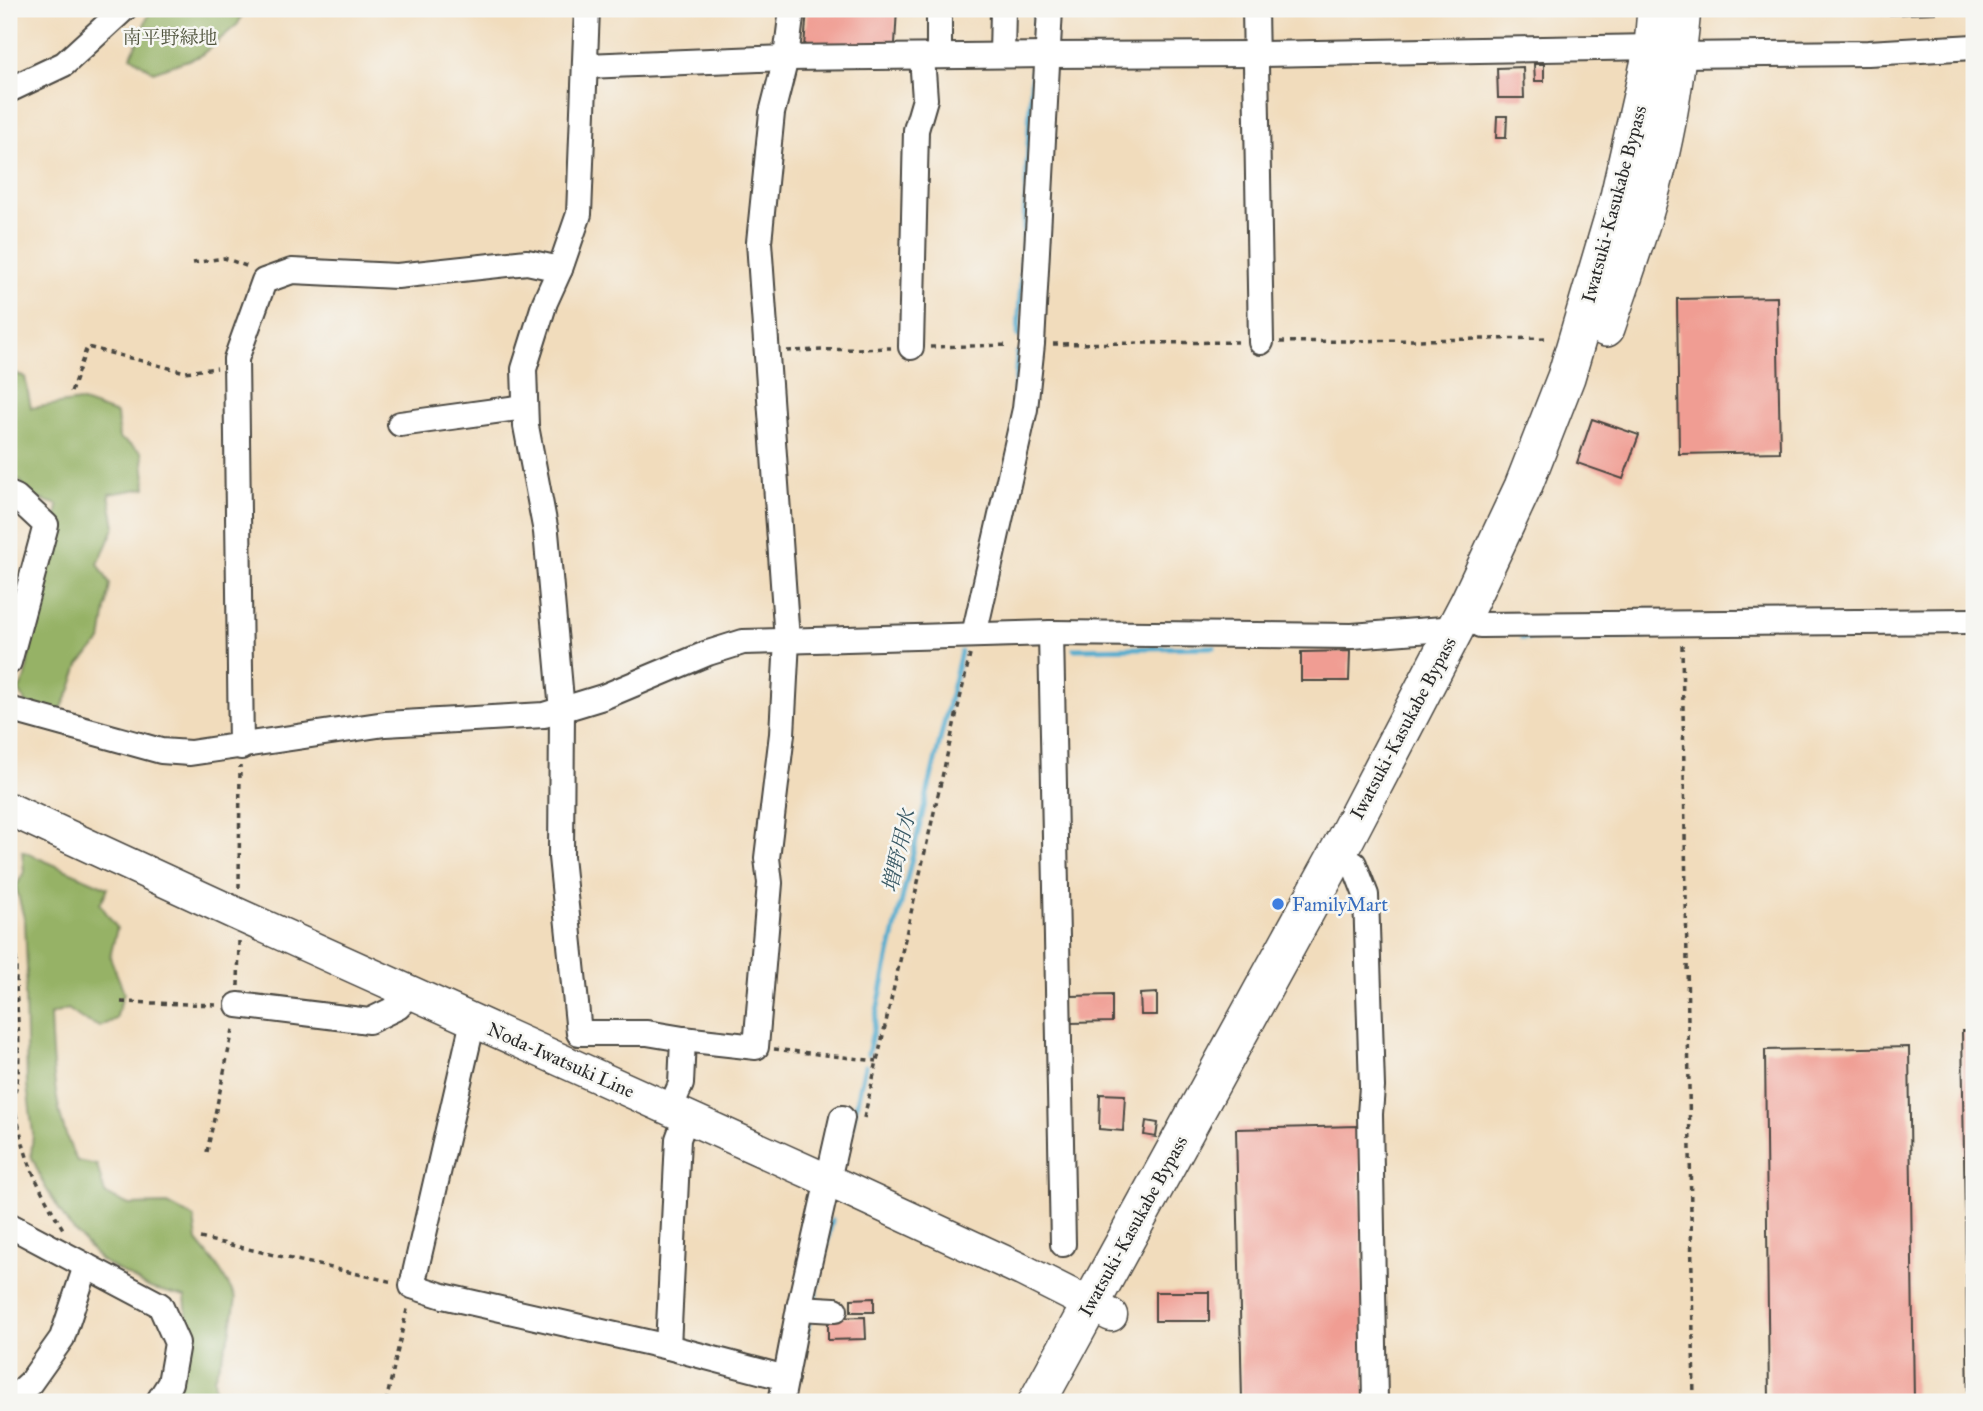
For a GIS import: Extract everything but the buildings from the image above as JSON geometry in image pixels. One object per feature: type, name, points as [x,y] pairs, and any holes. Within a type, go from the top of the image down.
[{"type":"highway","name":"Iwatsuki-Kasukabe Bypass","points":[[1037,1402],[1101,1309],[1229,1093],[1354,864],[1487,632],[1587,386],[1642,220],[1664,138],[1665,51],[1656,9]]},
{"type":"highway","name":"Iwatsuki-Kasukabe Bypass","points":[[1064,1402],[1101,1309],[1347,836],[1487,632],[1522,487],[1566,377],[1665,51],[1682,9]]},
{"type":"main road","name":"Noda-Iwatsuki Line","points":[[9,809],[829,1181],[1101,1309]]},
{"type":"street","points":[[9,90],[64,64],[124,9]]},
{"type":"street","points":[[587,9],[579,214],[545,302],[524,369],[526,426],[546,531],[562,711],[561,857],[579,1033],[647,1033],[756,1047],[770,883],[767,858],[782,734],[788,640],[759,242],[772,113],[786,58],[792,9]]},
{"type":"street","points":[[911,347],[916,130],[925,99],[939,9]]},
{"type":"street","points":[[1002,55],[1003,9]]},
{"type":"street","points":[[974,635],[1025,409],[1032,344],[1050,9]]},
{"type":"street","points":[[1255,9],[1261,342]]},
{"type":"street","points":[[586,66],[786,58],[1002,55],[1665,51],[1868,53],[1974,47]]},
{"type":"street","points":[[241,747],[236,359],[264,281],[292,271],[397,276],[527,262],[560,269]]},
{"type":"street","points":[[400,424],[525,407]]},
{"type":"street","points":[[9,494],[16,497],[46,525],[9,663]]},
{"type":"street","points":[[9,709],[161,751],[191,752],[241,747],[385,724],[525,717],[562,711],[604,697],[708,653],[743,642],[1051,633],[1352,636],[1682,622],[1974,621]]},
{"type":"street","points":[[1051,633],[1063,1244]]},
{"type":"street","points":[[9,793],[9,809]]},
{"type":"street","points":[[1354,864],[1366,895],[1372,1087],[1370,1114],[1375,1402]]},
{"type":"street","points":[[238,1005],[369,1021],[398,1007],[412,993]]},
{"type":"street","points":[[474,1021],[412,1286],[443,1296],[668,1347],[786,1378]]},
{"type":"street","points":[[587,1072],[596,1033]]},
{"type":"street","points":[[668,1347],[683,1039]]},
{"type":"street","points":[[781,1402],[799,1308],[829,1181],[852,1122]]},
{"type":"street","points":[[9,1225],[159,1305],[177,1343],[170,1383],[158,1402]]},
{"type":"street","points":[[9,1402],[30,1383],[62,1338],[86,1266]]},
{"type":"street","points":[[799,1308],[835,1310]]},
{"type":"path","points":[[193,263],[224,258],[277,276]]},
{"type":"path","points":[[1032,344],[1578,337]]},
{"type":"path","points":[[71,392],[87,347],[185,372],[223,367],[236,359]]},
{"type":"path","points":[[1682,622],[1694,1402]]},
{"type":"path","points":[[852,1122],[877,1061],[974,635]]},
{"type":"path","points":[[207,1152],[238,1005],[241,747]]},
{"type":"path","points":[[9,809],[16,904],[19,1061],[9,1111]]},
{"type":"path","points":[[9,928],[16,941]]},
{"type":"path","points":[[121,1002],[238,1005]]},
{"type":"path","points":[[756,1047],[877,1061]]},
{"type":"path","points":[[12,1104],[20,1122],[31,1166],[49,1205],[86,1266]]},
{"type":"path","points":[[200,1237],[412,1286],[386,1402]]},
{"type":"green space","name":"南平野緑地","points":[[151,9],[245,9],[238,24],[200,56],[153,72],[131,56]]},
{"type":"green space","points":[[9,371],[25,377],[31,408],[80,401],[117,414],[119,438],[142,452],[146,488],[109,494],[115,526],[98,564],[110,584],[101,641],[79,665],[60,711],[27,704],[19,690],[26,677],[31,637],[46,600],[48,554],[54,536],[58,505],[29,496],[21,482],[9,473]]},
{"type":"green space","points":[[22,851],[108,888],[100,904],[117,928],[110,957],[124,992],[116,1019],[100,1027],[68,1009],[50,1015],[53,1071],[63,1127],[77,1161],[97,1165],[105,1194],[129,1205],[168,1204],[194,1218],[197,1241],[218,1267],[236,1298],[230,1334],[214,1378],[216,1395],[241,1402],[174,1402],[185,1357],[188,1328],[185,1297],[150,1288],[100,1260],[68,1224],[44,1185],[31,1155],[33,1134],[27,1085],[25,922],[16,887],[24,872]]},
{"type":"waterway","points":[[1034,47],[1035,9]]},
{"type":"waterway","points":[[1018,336],[1032,69]]},
{"type":"waterway","points":[[1015,389],[1017,353]]},
{"type":"waterway","points":[[1522,638],[1645,636]]},
{"type":"waterway","points":[[1074,649],[1214,647]]},
{"type":"waterway","name":"増野用水","points":[[868,1054],[961,652]]},
{"type":"waterway","name":"増野用水","points":[[852,1125],[865,1066]]},
{"type":"waterway","name":"増野用水","points":[[814,1301],[832,1220]]},
{"type":"waterway","name":"増野用水","points":[[805,1341],[810,1317]]},
{"type":"place","name":"FamilyMart","points":[[1278,904]]}]
